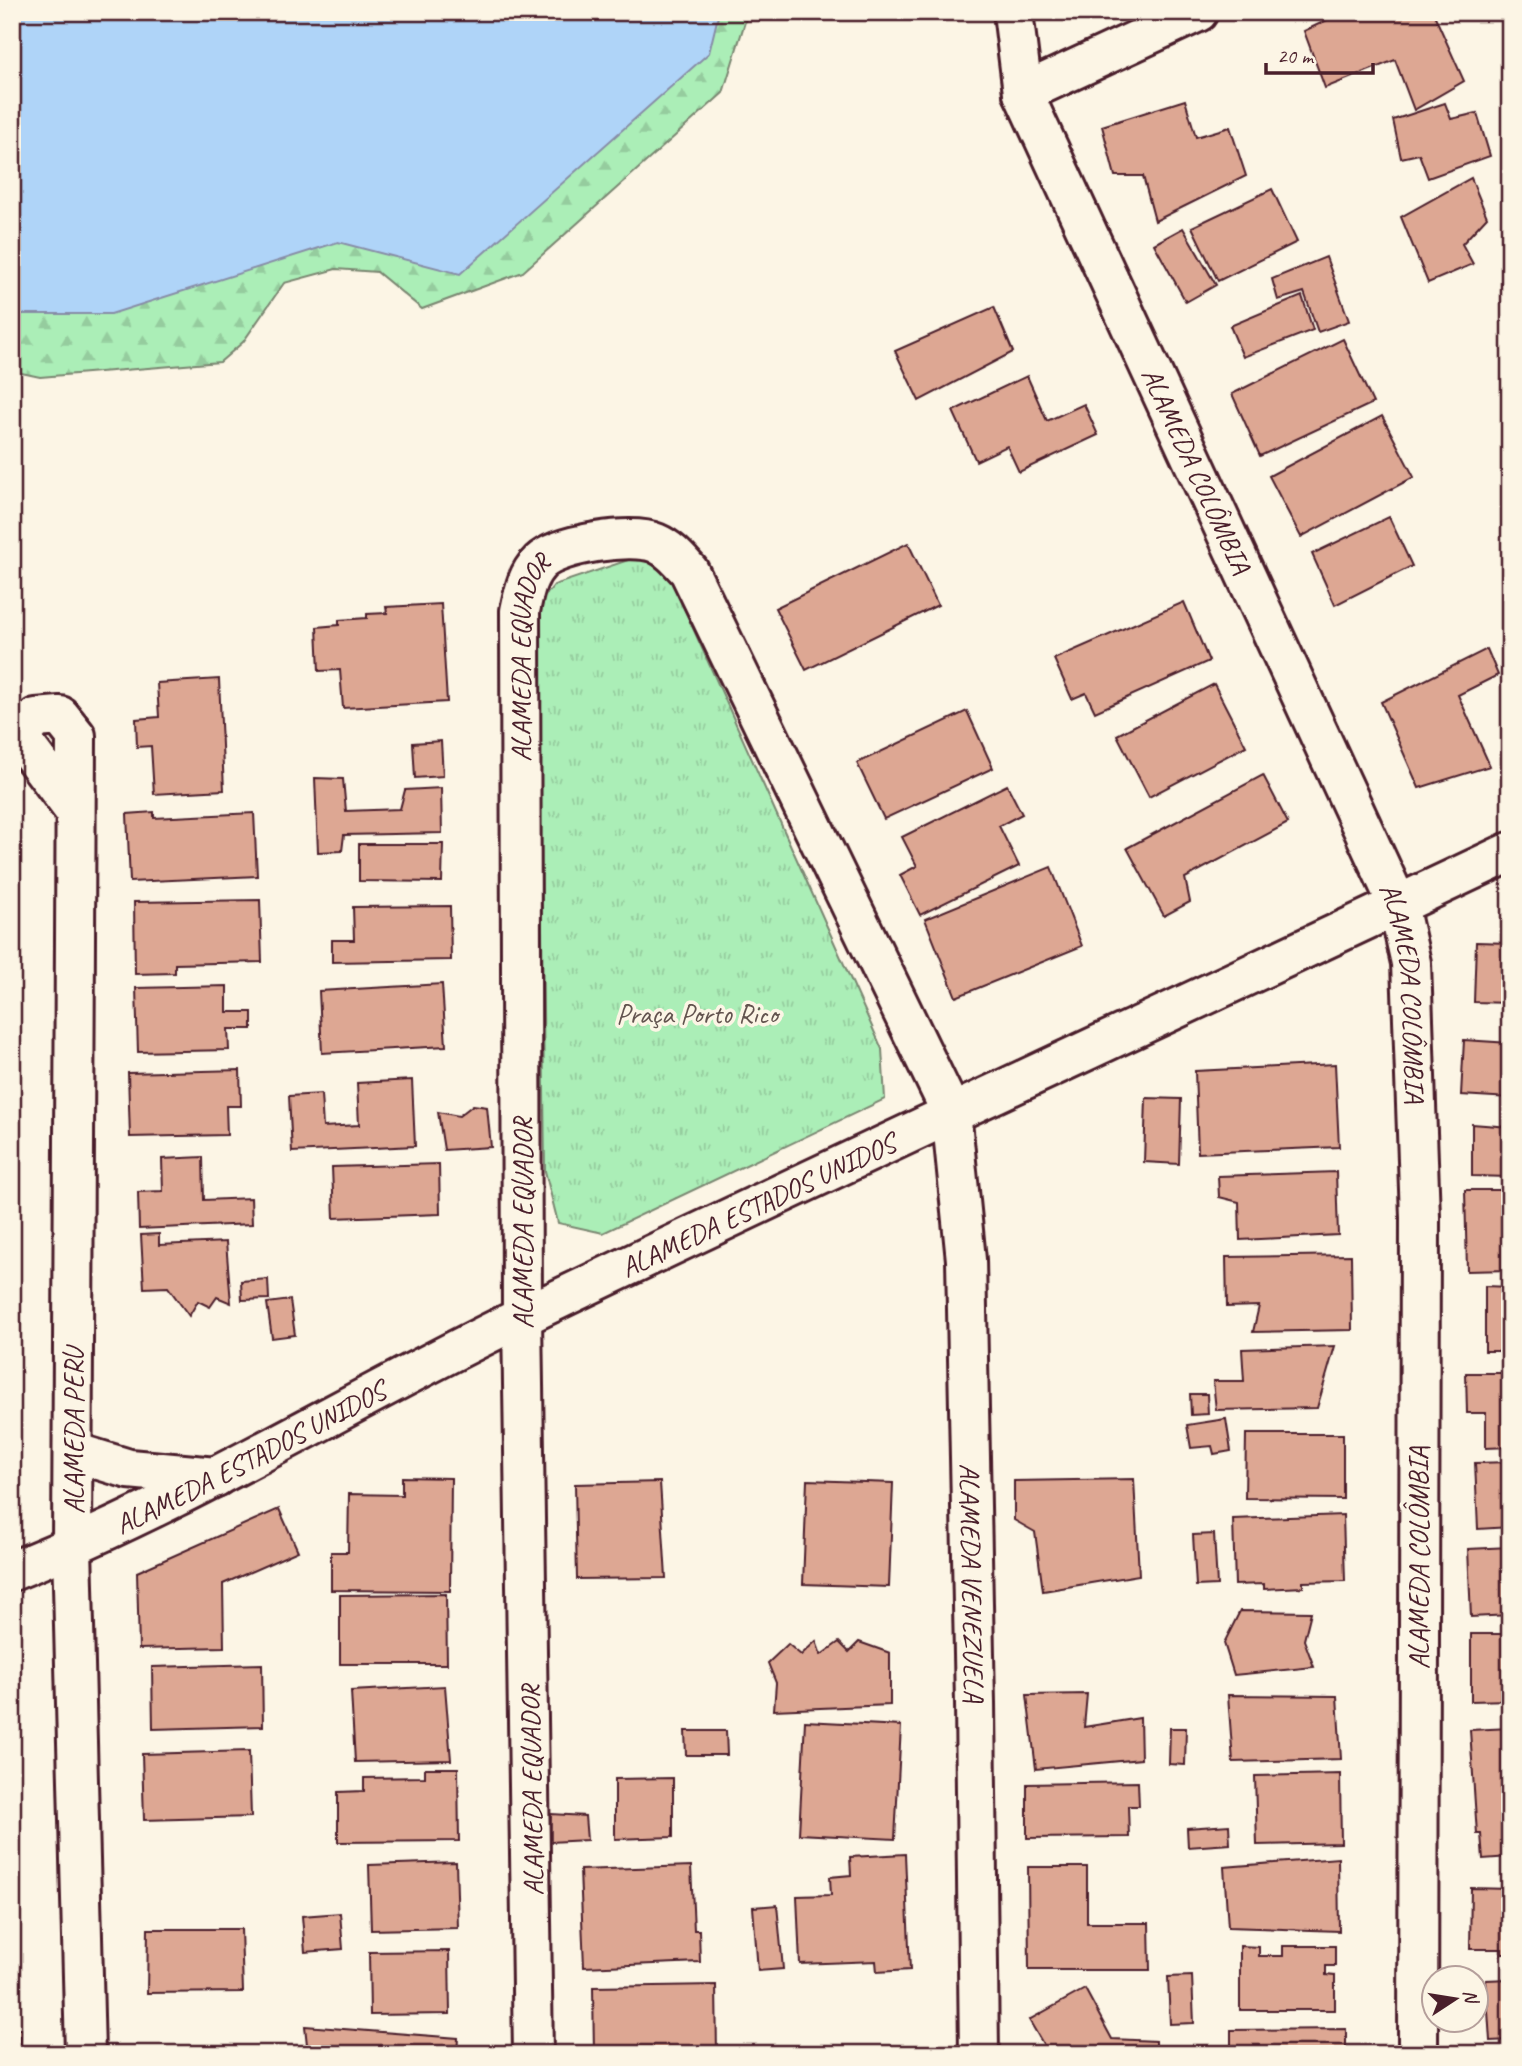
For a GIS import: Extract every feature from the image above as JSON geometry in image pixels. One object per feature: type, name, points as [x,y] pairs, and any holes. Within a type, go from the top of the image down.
[{"type":"street","name":"ALAMEDA COLÔMBIA","points":[[1013,12],[1023,93],[1398,905],[1411,963],[1420,1217],[1419,2054]]},
{"type":"street","points":[[1023,93],[1198,12]]},
{"type":"street","name":"ALAMEDA EQUADOR","points":[[533,2054],[522,1317],[520,611],[527,579],[542,560],[572,548],[632,537],[654,542],[672,552],[689,571],[951,1112]]},
{"type":"street","name":"ALAMEDA PERU","points":[[73,809],[72,1547],[85,2054]]},
{"type":"street","name":"ALAMEDA ESTADOS UNIDOS","points":[[12,1570],[72,1547],[216,1477],[522,1317],[951,1112],[1510,852]]},
{"type":"street","name":"ALAMEDA VENEZUELA","points":[[951,1112],[966,1260],[979,2054]]},
{"type":"street","points":[[73,1452],[129,1469],[216,1477]]},
{"type":"green space","points":[[12,12],[748,12],[723,93],[523,272],[422,309],[377,272],[336,269],[284,283],[243,342],[220,362],[40,377],[12,371]]},
{"type":"green space","name":"Praça Porto Rico","points":[[640,556],[670,577],[882,1049],[885,1099],[603,1233],[558,1223],[545,1171],[538,605],[554,585]]},
{"type":"water","points":[[12,12],[719,12],[709,53],[460,274],[338,242],[111,314],[12,314]]},
{"type":"building","points":[[1344,12],[1433,12],[1464,81],[1414,110],[1395,60],[1325,88],[1304,31]]},
{"type":"building","points":[[1185,100],[1196,137],[1230,127],[1246,176],[1155,221],[1143,176],[1115,176],[1102,126]]},
{"type":"building","points":[[1445,103],[1451,119],[1477,113],[1490,156],[1428,178],[1419,154],[1401,158],[1393,120]]},
{"type":"building","points":[[1471,178],[1487,217],[1462,244],[1473,264],[1428,283],[1401,217]]},
{"type":"building","points":[[1272,189],[1297,242],[1218,281],[1192,227]]},
{"type":"building","points":[[1183,228],[1216,285],[1186,302],[1154,244]]},
{"type":"building","points":[[1326,257],[1349,321],[1318,332],[1304,292],[1278,300],[1272,279]]},
{"type":"building","points":[[1302,296],[1313,330],[1243,357],[1230,326]]},
{"type":"building","points":[[994,307],[1013,352],[919,401],[895,351]]},
{"type":"building","points":[[1343,339],[1373,403],[1260,456],[1232,394]]},
{"type":"building","points":[[1027,376],[1047,421],[1084,404],[1098,435],[1019,472],[1007,446],[976,461],[953,411]]},
{"type":"building","points":[[1382,416],[1414,477],[1301,537],[1269,476]]},
{"type":"building","points":[[1389,517],[1412,566],[1335,605],[1312,554]]},
{"type":"building","points":[[908,543],[938,605],[806,670],[775,608]]},
{"type":"building","points":[[1184,602],[1209,661],[1095,712],[1086,693],[1072,699],[1054,659]]},
{"type":"building","points":[[441,604],[447,702],[343,708],[340,670],[319,671],[317,627],[339,625],[339,620],[367,618],[367,614],[387,613],[386,607]]},
{"type":"building","points":[[1487,649],[1498,675],[1458,695],[1490,766],[1419,788],[1381,702]]},
{"type":"building","points":[[219,679],[224,790],[154,794],[151,746],[137,747],[136,719],[159,717],[157,683]]},
{"type":"building","points":[[1214,684],[1246,746],[1149,797],[1117,735]]},
{"type":"building","points":[[967,711],[993,768],[884,819],[857,763]]},
{"type":"building","points":[[441,741],[443,776],[415,778],[413,743]]},
{"type":"building","points":[[1263,775],[1288,823],[1185,878],[1190,902],[1164,916],[1127,848]]},
{"type":"building","points":[[315,778],[343,779],[346,811],[400,809],[405,790],[441,788],[442,833],[344,835],[342,851],[318,852]]},
{"type":"building","points":[[1007,785],[1022,814],[999,826],[1019,866],[920,915],[900,875],[917,866],[902,837]]},
{"type":"building","points":[[154,812],[154,818],[254,813],[257,876],[130,882],[127,814]]},
{"type":"building","points":[[359,844],[443,844],[442,882],[359,881]]},
{"type":"building","points":[[1051,867],[1082,946],[956,997],[925,919]]},
{"type":"building","points":[[260,900],[262,962],[175,964],[175,973],[135,974],[134,902]]},
{"type":"building","points":[[450,906],[451,960],[332,962],[332,940],[354,940],[353,907]]},
{"type":"building","points":[[12,921],[17,959],[12,960]]},
{"type":"building","points":[[1476,942],[1510,943],[1510,1003],[1474,1002]]},
{"type":"building","points":[[442,984],[446,1046],[322,1053],[319,991]]},
{"type":"building","points":[[227,986],[227,1012],[252,1012],[252,1029],[228,1029],[229,1050],[138,1052],[136,988]]},
{"type":"building","points":[[1464,1040],[1510,1043],[1510,1098],[1461,1095]]},
{"type":"building","points":[[1335,1064],[1339,1147],[1198,1153],[1195,1071]]},
{"type":"building","points":[[240,1070],[241,1106],[226,1106],[227,1135],[130,1137],[128,1073]]},
{"type":"building","points":[[412,1080],[415,1146],[292,1152],[289,1096],[321,1094],[323,1127],[359,1125],[357,1083]]},
{"type":"building","points":[[1146,1098],[1181,1099],[1179,1164],[1144,1162]]},
{"type":"building","points":[[473,1105],[487,1107],[491,1147],[444,1150],[438,1112],[459,1116]]},
{"type":"building","points":[[1472,1124],[1510,1127],[1510,1177],[1472,1176]]},
{"type":"building","points":[[203,1157],[204,1200],[251,1198],[252,1224],[139,1229],[138,1192],[163,1191],[162,1159]]},
{"type":"building","points":[[439,1164],[440,1214],[334,1218],[332,1167]]},
{"type":"building","points":[[1336,1172],[1338,1235],[1240,1240],[1239,1202],[1219,1197],[1218,1176]]},
{"type":"building","points":[[1465,1190],[1510,1190],[1510,1270],[1467,1271]]},
{"type":"building","points":[[159,1234],[159,1245],[226,1242],[231,1303],[217,1297],[210,1307],[198,1301],[189,1316],[168,1287],[144,1288],[141,1235]]},
{"type":"building","points":[[1351,1255],[1352,1330],[1253,1332],[1259,1306],[1227,1307],[1226,1257]]},
{"type":"building","points":[[268,1279],[269,1299],[242,1300],[241,1281]]},
{"type":"building","points":[[1485,1286],[1510,1287],[1510,1351],[1485,1351]]},
{"type":"building","points":[[290,1300],[295,1335],[272,1338],[267,1303]]},
{"type":"building","points":[[1335,1346],[1317,1408],[1216,1410],[1213,1381],[1244,1381],[1242,1349]]},
{"type":"building","points":[[1466,1373],[1510,1373],[1510,1447],[1486,1448],[1486,1413],[1467,1413]]},
{"type":"building","points":[[1190,1394],[1207,1394],[1208,1414],[1191,1415]]},
{"type":"building","points":[[1226,1419],[1231,1451],[1214,1454],[1212,1446],[1191,1448],[1187,1425]]},
{"type":"building","points":[[1246,1434],[1343,1434],[1343,1499],[1245,1498]]},
{"type":"building","points":[[1510,1462],[1510,1527],[1478,1529],[1475,1463]]},
{"type":"building","points":[[402,1477],[451,1478],[450,1591],[331,1590],[331,1552],[348,1552],[349,1494],[402,1495]]},
{"type":"building","points":[[1134,1479],[1139,1575],[1043,1591],[1035,1532],[1014,1520],[1014,1481]]},
{"type":"building","points":[[807,1480],[893,1483],[889,1587],[803,1584]]},
{"type":"building","points":[[660,1482],[666,1578],[577,1579],[575,1484]]},
{"type":"building","points":[[279,1509],[298,1551],[223,1584],[224,1647],[139,1649],[137,1572]]},
{"type":"building","points":[[1343,1515],[1345,1581],[1303,1582],[1303,1587],[1264,1589],[1264,1584],[1235,1585],[1233,1519]]},
{"type":"building","points":[[1214,1534],[1217,1585],[1196,1586],[1193,1535]]},
{"type":"building","points":[[1510,1547],[1510,1615],[1471,1617],[1468,1549]]},
{"type":"building","points":[[446,1594],[447,1664],[340,1664],[340,1595]]},
{"type":"building","points":[[1240,1611],[1311,1612],[1304,1640],[1314,1667],[1234,1675],[1224,1643]]},
{"type":"building","points":[[1471,1634],[1510,1634],[1510,1700],[1471,1701]]},
{"type":"building","points":[[816,1641],[821,1655],[839,1642],[849,1652],[859,1642],[890,1653],[890,1705],[774,1710],[776,1683],[768,1663],[788,1644],[801,1655]]},
{"type":"building","points":[[262,1664],[263,1726],[153,1729],[152,1667]]},
{"type":"building","points":[[445,1686],[451,1760],[355,1762],[351,1691]]},
{"type":"building","points":[[1087,1694],[1084,1727],[1140,1718],[1141,1759],[1036,1769],[1027,1695]]},
{"type":"building","points":[[1228,1695],[1337,1696],[1341,1759],[1233,1762]]},
{"type":"building","points":[[805,1721],[901,1726],[895,1839],[799,1834]]},
{"type":"building","points":[[1170,1728],[1186,1728],[1185,1765],[1169,1764]]},
{"type":"building","points":[[1510,1728],[1510,1857],[1483,1859],[1481,1834],[1477,1834],[1470,1730]]},
{"type":"building","points":[[685,1731],[726,1731],[727,1755],[686,1755]]},
{"type":"building","points":[[249,1751],[251,1817],[144,1820],[142,1754]]},
{"type":"building","points":[[425,1768],[458,1768],[459,1841],[338,1842],[338,1792],[364,1791],[364,1778],[425,1777]]},
{"type":"building","points":[[1340,1774],[1341,1843],[1257,1845],[1255,1776]]},
{"type":"building","points":[[673,1778],[673,1837],[615,1839],[615,1779]]},
{"type":"building","points":[[1138,1782],[1139,1806],[1128,1806],[1129,1837],[1027,1838],[1027,1784]]},
{"type":"building","points":[[551,1814],[585,1816],[587,1840],[550,1842]]},
{"type":"building","points":[[1229,1825],[1230,1844],[1188,1847],[1187,1828]]},
{"type":"building","points":[[905,1854],[910,1970],[877,1972],[876,1961],[800,1964],[797,1896],[831,1895],[830,1877],[851,1875],[850,1857]]},
{"type":"building","points":[[1338,1858],[1339,1931],[1228,1927],[1224,1867]]},
{"type":"building","points":[[456,1862],[458,1928],[371,1930],[369,1865]]},
{"type":"building","points":[[691,1866],[694,1930],[699,1930],[700,1962],[584,1967],[580,1870]]},
{"type":"building","points":[[1028,1867],[1087,1867],[1087,1923],[1149,1923],[1150,1970],[1029,1970]]},
{"type":"building","points":[[1471,1888],[1510,1889],[1510,1954],[1502,1954],[1502,1949],[1470,1949]]},
{"type":"building","points":[[777,1905],[783,1969],[758,1971],[753,1907]]},
{"type":"building","points":[[340,1913],[343,1949],[305,1952],[302,1916]]},
{"type":"building","points":[[148,1929],[241,1929],[243,1992],[147,1993]]},
{"type":"building","points":[[1240,1946],[1259,1947],[1259,1956],[1283,1956],[1283,1946],[1335,1946],[1335,1966],[1326,1966],[1326,1975],[1335,1976],[1335,2010],[1240,2010]]},
{"type":"building","points":[[449,1951],[450,2014],[370,2015],[369,1952]]},
{"type":"building","points":[[1192,1976],[1194,2023],[1170,2024],[1168,1977]]},
{"type":"building","points":[[1510,1979],[1510,2040],[1490,2041],[1490,1980]]},
{"type":"building","points":[[716,1985],[717,2054],[594,2054],[593,1987]]},
{"type":"building","points":[[1085,1989],[1112,2039],[1156,2041],[1156,2054],[1049,2054],[1029,2020]]},
{"type":"building","points":[[305,2026],[458,2038],[457,2054],[308,2054]]},
{"type":"building","points":[[12,2029],[21,2029],[20,2054],[12,2054]]},
{"type":"building","points":[[1346,2029],[1346,2054],[1231,2054],[1231,2030]]}]
